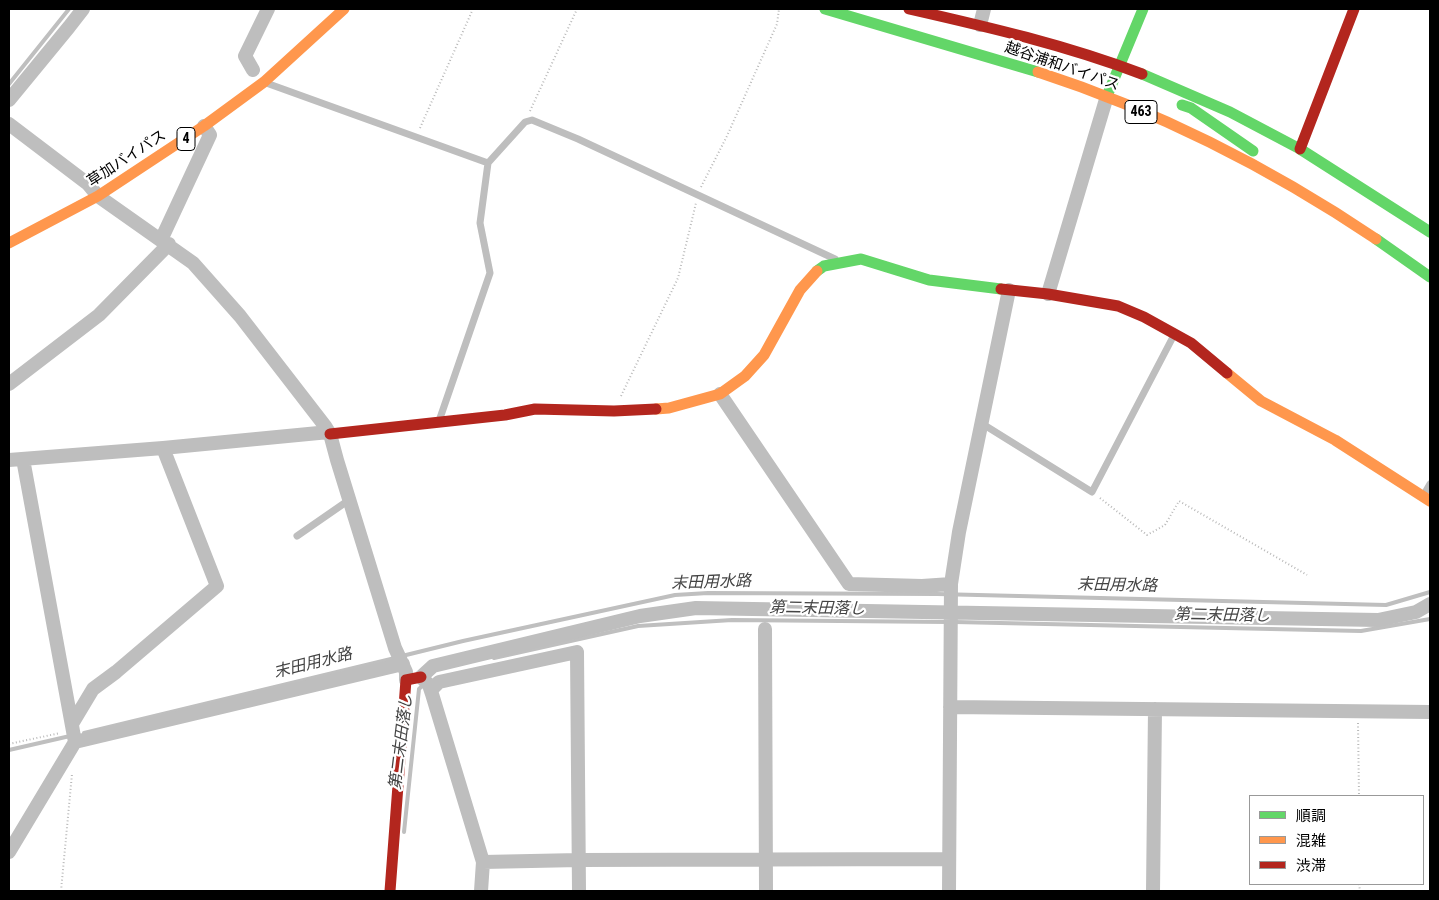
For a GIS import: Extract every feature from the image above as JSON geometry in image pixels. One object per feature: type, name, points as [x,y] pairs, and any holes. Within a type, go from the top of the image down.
[{"type":"main road","name":"草加バイパス","points":[[9,243],[98,196],[204,126],[264,82],[344,9]]},
{"type":"main road","name":"越谷浦和バイパス","points":[[825,9],[1045,74],[1106,96],[1257,168],[1366,232],[1430,277]]},
{"type":"main road","name":"越谷浦和バイパス","points":[[909,9],[980,25],[1122,64],[1230,112],[1300,149],[1430,232]]},
{"type":"main road","points":[[1106,96],[1120,78],[1122,64],[1143,9]]},
{"type":"main road","points":[[1300,149],[1354,9]]},
{"type":"main road","points":[[1174,101],[1190,108],[1297,182],[1303,194]]},
{"type":"main road","points":[[330,433],[438,423],[505,415],[535,409],[614,411],[669,408],[720,394],[745,376],[764,355],[804,283],[824,266],[861,259],[929,280],[1048,294],[1118,306],[1191,343],[1261,402],[1335,440],[1427,498]]},
{"type":"main road","points":[[390,891],[406,680],[421,677]]},
{"type":"street","points":[[9,100],[70,28],[83,9]]},
{"type":"street","points":[[253,69],[245,56],[268,9]]},
{"type":"street","points":[[980,25],[984,9]]},
{"type":"street","points":[[1048,294],[1106,96]]},
{"type":"street","points":[[9,124],[87,184],[98,196],[193,262],[240,316],[330,433],[395,648],[406,672],[406,680]]},
{"type":"street","points":[[9,384],[99,315],[165,242],[210,135],[204,126]]},
{"type":"street","points":[[1417,223],[1430,213]]},
{"type":"street","points":[[949,891],[950,584],[1008,290]]},
{"type":"street","points":[[720,394],[849,584],[922,586],[950,584]]},
{"type":"street","points":[[9,460],[330,433]]},
{"type":"street","points":[[9,852],[73,732],[93,689],[116,672],[217,586],[164,448]]},
{"type":"street","points":[[24,459],[73,732]]},
{"type":"street","points":[[481,891],[483,862],[429,685],[421,677],[433,666],[640,616],[696,608],[950,614],[1378,620],[1416,612],[1430,604]]},
{"type":"street","points":[[765,629],[766,891]]},
{"type":"street","points":[[430,690],[440,682],[577,652],[579,891]]},
{"type":"street","points":[[73,732],[403,664]]},
{"type":"street","points":[[950,707],[1430,712]]},
{"type":"street","points":[[1153,891],[1155,708]]},
{"type":"street","points":[[483,862],[949,859]]},
{"type":"lane","points":[[264,82],[488,163]]},
{"type":"lane","points":[[438,423],[490,273],[480,223],[488,163],[525,122],[532,120],[578,139],[842,262]]},
{"type":"lane","points":[[982,423],[1092,492],[1175,334]]},
{"type":"lane","points":[[1427,498],[1430,484]]},
{"type":"lane","points":[[297,536],[349,500]]},
{"type":"path","points":[[416,137],[473,9]]},
{"type":"path","points":[[525,122],[577,9]]},
{"type":"path","points":[[614,411],[678,278],[698,194],[727,136],[777,24],[779,9]]},
{"type":"path","points":[[1092,492],[1147,535],[1165,525],[1179,501],[1307,575]]},
{"type":"path","points":[[1358,711],[1359,795]]},
{"type":"path","points":[[9,744],[73,732]]},
{"type":"path","points":[[61,891],[72,772]]},
{"type":"waterway","points":[[9,84],[69,9]]},
{"type":"waterway","name":"末田用水路","points":[[402,656],[675,595],[708,593],[937,594],[1386,605],[1430,592]]},
{"type":"waterway","name":"第二末田落し","points":[[955,622],[1361,631],[1430,619]]},
{"type":"waterway","name":"第二末田落し","points":[[494,658],[638,626],[732,620],[948,622]]},
{"type":"waterway","name":"末田用水路","points":[[84,733],[395,658]]},
{"type":"waterway","name":"第二末田落し","points":[[404,832],[419,689],[424,684]]},
{"type":"waterway","name":"末田用水路","points":[[9,750],[70,736]]},
{"type":"traffic: fast","points":[[825,9],[1038,72]]},
{"type":"traffic: fast","points":[[1107,96],[1143,9]]},
{"type":"traffic: fast","points":[[1142,74],[1230,112],[1300,149],[1430,232]]},
{"type":"traffic: fast","points":[[1182,105],[1191,108],[1253,151]]},
{"type":"traffic: fast","points":[[1376,239],[1430,277]]},
{"type":"traffic: fast","points":[[817,271],[824,266],[861,259],[929,280],[1001,289]]},
{"type":"traffic: slow","points":[[9,243],[98,196],[204,126],[264,82],[344,9]]},
{"type":"traffic: slow","points":[[1038,72],[1127,105],[1213,144],[1296,189],[1376,239]]},
{"type":"traffic: slow","points":[[656,409],[669,408],[720,394],[745,376],[764,355],[800,290],[817,271]]},
{"type":"traffic: slow","points":[[1227,373],[1261,401],[1335,440],[1430,501]]},
{"type":"traffic: jam","points":[[909,9],[1056,45],[1142,74]]},
{"type":"traffic: jam","points":[[1300,149],[1354,9]]},
{"type":"traffic: jam","points":[[1001,289],[1048,294],[1118,306],[1144,317],[1191,343],[1227,373]]},
{"type":"traffic: jam","points":[[330,434],[505,415],[535,409],[614,411],[656,409]]},
{"type":"traffic: jam","points":[[390,891],[406,680],[421,677]]}]
